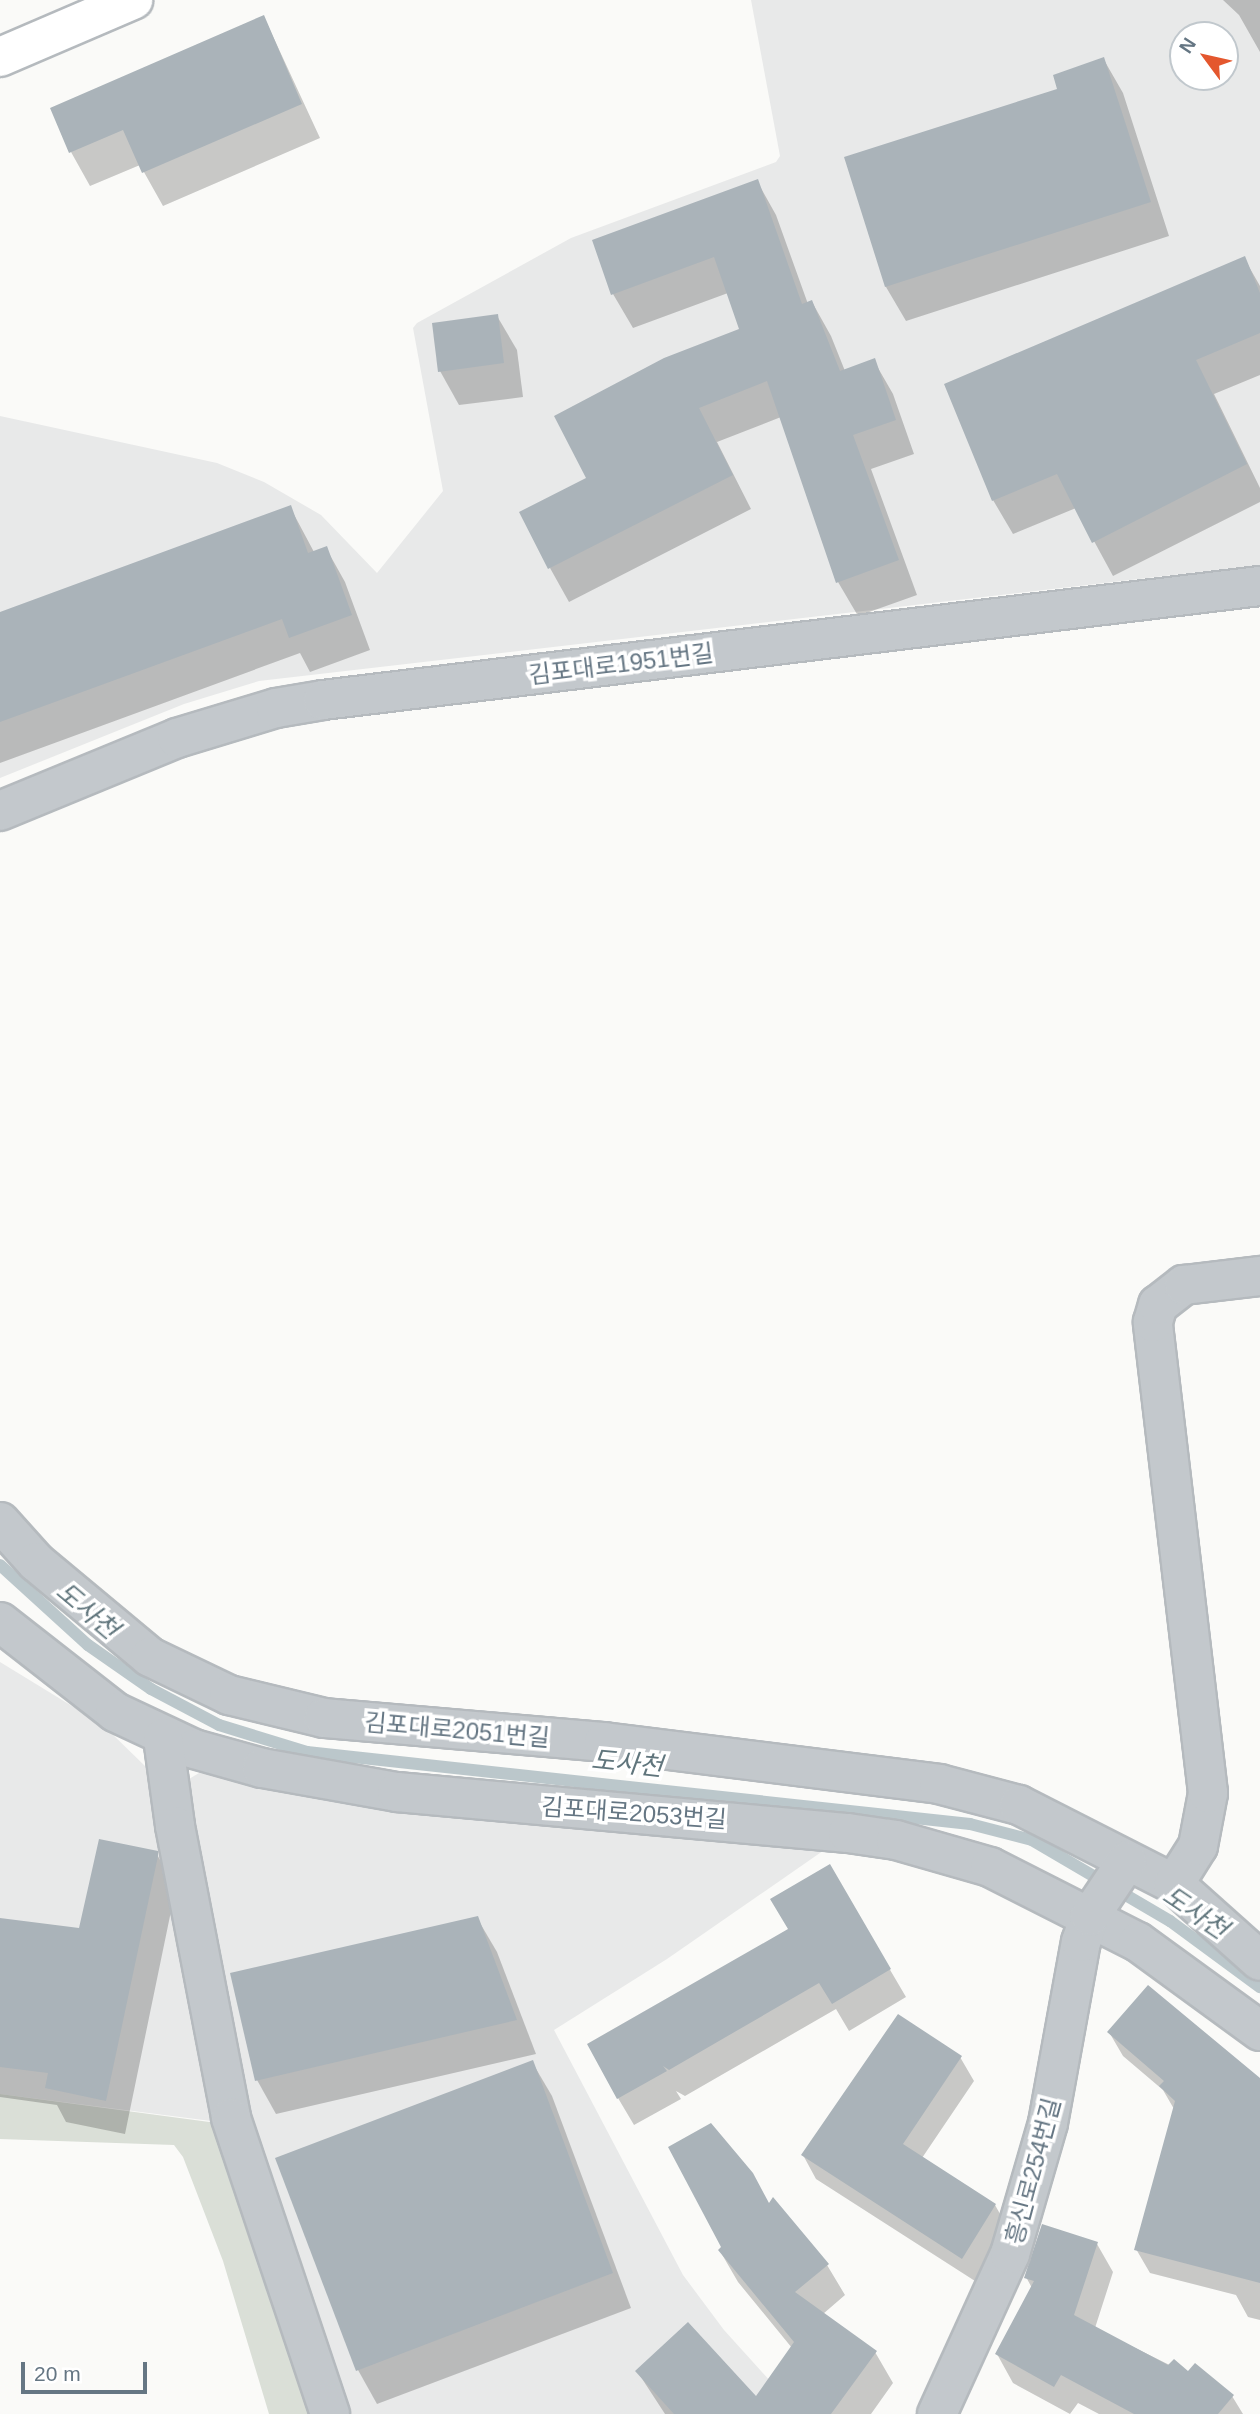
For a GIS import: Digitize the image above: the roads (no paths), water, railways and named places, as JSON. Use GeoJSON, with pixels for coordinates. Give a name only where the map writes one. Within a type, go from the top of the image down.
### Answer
{"type":"FeatureCollection","features":[{"type":"Feature","properties":{"kind":"main road"},"geometry":{"type":"LineString","coordinates":[[0,57],[133,0]]}},
{"type":"Feature","properties":{"kind":"lane","name":"김포대로1951번길"},"geometry":{"type":"LineString","coordinates":[[0,811],[177,738],[276,708],[1260,586]]}},
{"type":"Feature","properties":{"kind":"lane"},"geometry":{"type":"LineString","coordinates":[[1174,1884],[1199,1846],[1208,1793],[1153,1322],[1158,1306],[1184,1285],[1260,1276]]}},
{"type":"Feature","properties":{"kind":"lane","name":"김포대로2051번길"},"geometry":{"type":"LineString","coordinates":[[0,1522],[60,1583],[150,1657],[229,1695],[324,1718],[604,1742],[939,1784],[1019,1805],[1124,1865],[1174,1884],[1260,1961]]}},
{"type":"Feature","properties":{"kind":"lane","name":"김포대로2053번길"},"geometry":{"type":"LineString","coordinates":[[3,1630],[79,1688],[163,1738],[262,1768],[397,1792],[760,1822],[896,1840],[990,1867],[1095,1908],[1260,2031]]}},
{"type":"Feature","properties":{"kind":"lane"},"geometry":{"type":"LineString","coordinates":[[163,1738],[177,1837],[231,2118],[330,2414]]}},
{"type":"Feature","properties":{"kind":"lane","name":"흥신로254번길"},"geometry":{"type":"LineString","coordinates":[[937,2414],[992,2301],[1025,2209],[1048,2123],[1078,1954],[1095,1908],[1124,1865]]}},
{"type":"Feature","properties":{"kind":"waterway","name":"도사천"},"geometry":{"type":"LineString","coordinates":[[0,1565],[88,1645],[151,1689],[219,1725],[307,1752],[970,1824],[1032,1840],[1170,1921],[1260,1987]]}}]}
